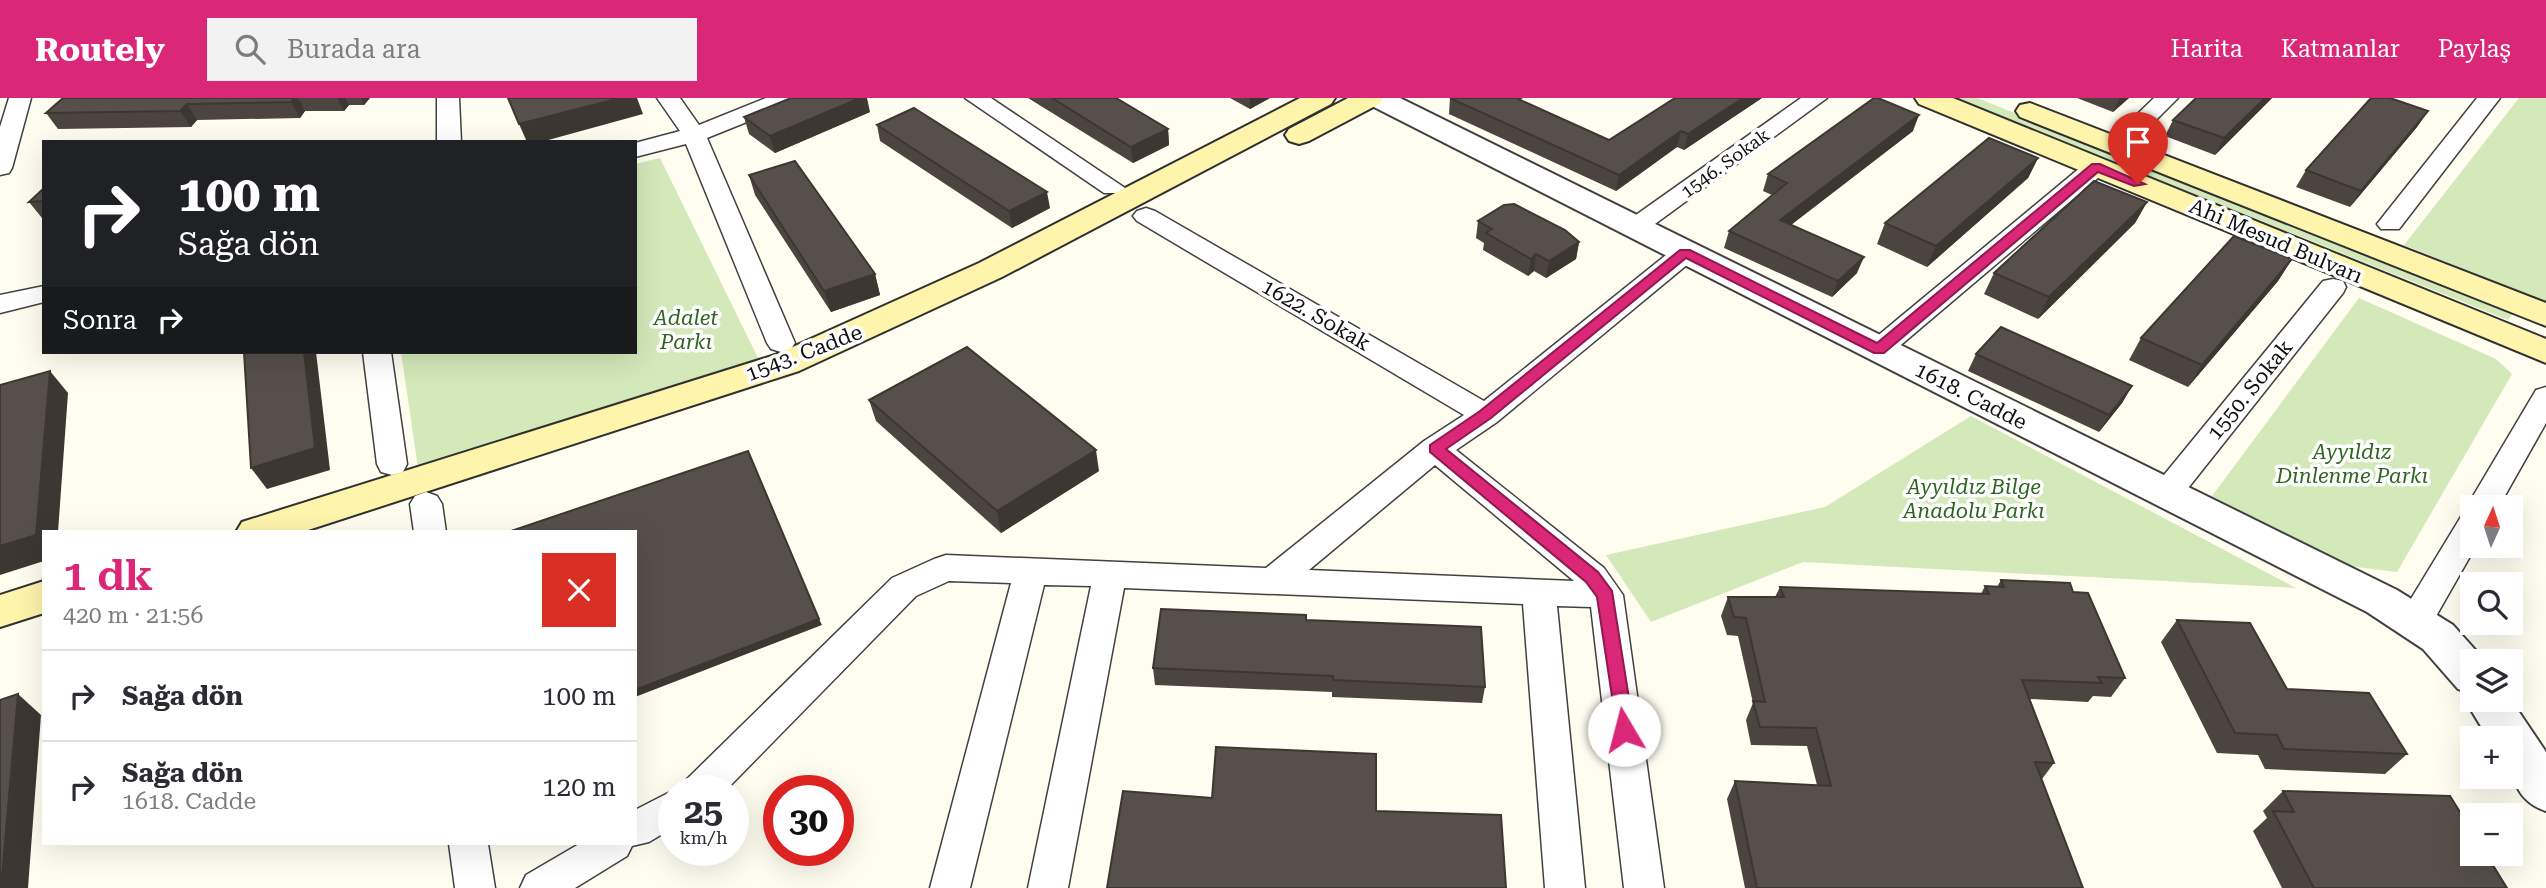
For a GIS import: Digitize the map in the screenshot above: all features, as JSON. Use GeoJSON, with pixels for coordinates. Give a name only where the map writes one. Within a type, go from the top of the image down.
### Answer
{"type":"FeatureCollection","features":[{"type":"Feature","properties":{"kind":"main road","name":"1543. Cadde"},"geometry":{"type":"LineString","coordinates":[[262,530],[787,363],[860,333],[1000,267],[1321,98]]}},
{"type":"Feature","properties":{"kind":"main road","name":"1543. Cadde"},"geometry":{"type":"LineString","coordinates":[[353,530],[428,518],[813,378],[949,317],[1369,98]]}},
{"type":"Feature","properties":{"kind":"main road","name":"Ahi Mesud Bulvarı"},"geometry":{"type":"LineString","coordinates":[[1929,98],[2546,352]]}},
{"type":"Feature","properties":{"kind":"main road","name":"Ahi Mesud Bulvarı"},"geometry":{"type":"LineString","coordinates":[[1998,98],[2546,315]]}},
{"type":"Feature","properties":{"kind":"main road"},"geometry":{"type":"LineString","coordinates":[[0,611],[42,598]]}},
{"type":"Feature","properties":{"kind":"main road"},"geometry":{"type":"LineString","coordinates":[[0,638],[42,625]]}},
{"type":"Feature","properties":{"kind":"street"},"geometry":{"type":"LineString","coordinates":[[0,168],[20,98]]}},
{"type":"Feature","properties":{"kind":"street"},"geometry":{"type":"LineString","coordinates":[[448,98],[449,140]]}},
{"type":"Feature","properties":{"kind":"street"},"geometry":{"type":"LineString","coordinates":[[668,98],[694,135],[781,344]]}},
{"type":"Feature","properties":{"kind":"street"},"geometry":{"type":"LineString","coordinates":[[637,149],[694,135],[786,98]]}},
{"type":"Feature","properties":{"kind":"street"},"geometry":{"type":"LineString","coordinates":[[976,98],[1113,188]]}},
{"type":"Feature","properties":{"kind":"street","name":"1618. Cadde"},"geometry":{"type":"LineString","coordinates":[[1378,98],[2382,601],[2438,637],[2460,662]]}},
{"type":"Feature","properties":{"kind":"street","name":"1546. Sokak"},"geometry":{"type":"LineString","coordinates":[[1635,227],[1816,98]]}},
{"type":"Feature","properties":{"kind":"street"},"geometry":{"type":"LineString","coordinates":[[2137,126],[2167,98]]}},
{"type":"Feature","properties":{"kind":"street"},"geometry":{"type":"LineString","coordinates":[[2390,224],[2489,98]]}},
{"type":"Feature","properties":{"kind":"street"},"geometry":{"type":"LineString","coordinates":[[1879,349],[2096,167]]}},
{"type":"Feature","properties":{"kind":"street","name":"1622. Sokak"},"geometry":{"type":"LineString","coordinates":[[1146,216],[1486,415]]}},
{"type":"Feature","properties":{"kind":"street"},"geometry":{"type":"LineString","coordinates":[[1273,581],[1435,449],[1486,415],[1685,253]]}},
{"type":"Feature","properties":{"kind":"street","name":"1550. Sokak"},"geometry":{"type":"LineString","coordinates":[[2166,494],[2333,287]]}},
{"type":"Feature","properties":{"kind":"street"},"geometry":{"type":"LineString","coordinates":[[0,304],[42,294]]}},
{"type":"Feature","properties":{"kind":"street"},"geometry":{"type":"LineString","coordinates":[[377,354],[393,464]]}},
{"type":"Feature","properties":{"kind":"street"},"geometry":{"type":"LineString","coordinates":[[2489,495],[2546,397]]}},
{"type":"Feature","properties":{"kind":"street"},"geometry":{"type":"LineString","coordinates":[[1435,449],[1592,577],[1606,595],[1644,888]]}},
{"type":"Feature","properties":{"kind":"street"},"geometry":{"type":"LineString","coordinates":[[2415,622],[2460,545]]}},
{"type":"Feature","properties":{"kind":"street"},"geometry":{"type":"LineString","coordinates":[[716,775],[904,587],[946,568],[1606,595]]}},
{"type":"Feature","properties":{"kind":"street"},"geometry":{"type":"LineString","coordinates":[[950,888],[1031,571]]}},
{"type":"Feature","properties":{"kind":"street"},"geometry":{"type":"LineString","coordinates":[[1048,888],[1110,574]]}},
{"type":"Feature","properties":{"kind":"street"},"geometry":{"type":"LineString","coordinates":[[1539,592],[1565,888]]}},
{"type":"Feature","properties":{"kind":"street"},"geometry":{"type":"LineString","coordinates":[[2495,712],[2546,791]]}},
{"type":"Feature","properties":{"kind":"street"},"geometry":{"type":"LineString","coordinates":[[637,829],[658,816]]}},
{"type":"Feature","properties":{"kind":"street"},"geometry":{"type":"LineString","coordinates":[[470,845],[475,888]]}},
{"type":"Feature","properties":{"kind":"street"},"geometry":{"type":"LineString","coordinates":[[540,888],[611,845]]}},
{"type":"Feature","properties":{"kind":"green space"},"geometry":{"type":"Polygon","coordinates":[[[1956,98],[1977,98],[2514,312],[2508,320],[1956,98]]]}},
{"type":"Feature","properties":{"kind":"green space"},"geometry":{"type":"Polygon","coordinates":[[[2519,98],[2546,98],[2546,302],[2404,245],[2519,98]]]}},
{"type":"Feature","properties":{"kind":"green space","name":"Adalet Parkı"},"geometry":{"type":"Polygon","coordinates":[[[660,158],[759,360],[418,468],[401,354],[637,354],[637,164],[660,158]]]}},
{"type":"Feature","properties":{"kind":"green space","name":"Ayyıldız Dinlenme Parkı"},"geometry":{"type":"Polygon","coordinates":[[[2359,298],[2496,359],[2512,374],[2397,572],[2332,564],[2212,496],[2359,298]]]}},
{"type":"Feature","properties":{"kind":"green space","name":"Ayyıldız Bilge Anadolu Parkı"},"geometry":{"type":"Polygon","coordinates":[[[1971,416],[2296,588],[1803,562],[1651,622],[1606,555],[1825,507],[1971,416]]]}},
{"type":"Feature","properties":{"kind":"building"},"geometry":{"type":"Polygon","coordinates":[[[63,98],[294,98],[291,102],[187,104],[180,111],[46,113],[63,98]]]}},
{"type":"Feature","properties":{"kind":"building"},"geometry":{"type":"Polygon","coordinates":[[[508,98],[620,98],[519,124],[508,98]]]}},
{"type":"Feature","properties":{"kind":"building"},"geometry":{"type":"Polygon","coordinates":[[[791,98],[860,98],[770,136],[744,117],[791,98]]]}},
{"type":"Feature","properties":{"kind":"building"},"geometry":{"type":"Polygon","coordinates":[[[1052,98],[1116,98],[1168,129],[1131,147],[1052,98]]]}},
{"type":"Feature","properties":{"kind":"building"},"geometry":{"type":"Polygon","coordinates":[[[1450,98],[1516,98],[1609,140],[1675,98],[1743,98],[1688,134],[1681,131],[1619,175],[1450,98]]]}},
{"type":"Feature","properties":{"kind":"building"},"geometry":{"type":"Polygon","coordinates":[[[1874,98],[1919,115],[1780,220],[1864,257],[1838,281],[1729,231],[1787,183],[1768,174],[1874,98]]]}},
{"type":"Feature","properties":{"kind":"building"},"geometry":{"type":"Polygon","coordinates":[[[2196,98],[2265,98],[2224,138],[2173,120],[2196,98]]]}},
{"type":"Feature","properties":{"kind":"building"},"geometry":{"type":"Polygon","coordinates":[[[2371,98],[2390,98],[2428,111],[2361,191],[2306,170],[2371,98]]]}},
{"type":"Feature","properties":{"kind":"building"},"geometry":{"type":"Polygon","coordinates":[[[914,108],[1047,192],[1009,211],[877,125],[914,108]]]}},
{"type":"Feature","properties":{"kind":"building"},"geometry":{"type":"Polygon","coordinates":[[[1989,138],[2038,158],[1936,246],[1885,223],[1989,138]]]}},
{"type":"Feature","properties":{"kind":"building"},"geometry":{"type":"Polygon","coordinates":[[[795,161],[875,274],[824,291],[749,175],[795,161]]]}},
{"type":"Feature","properties":{"kind":"building"},"geometry":{"type":"Polygon","coordinates":[[[2094,181],[2147,202],[2049,297],[1994,273],[2094,181]]]}},
{"type":"Feature","properties":{"kind":"building"},"geometry":{"type":"Polygon","coordinates":[[[42,190],[42,201],[29,202],[42,190]]]}},
{"type":"Feature","properties":{"kind":"building"},"geometry":{"type":"Polygon","coordinates":[[[1514,204],[1565,230],[1579,242],[1549,261],[1536,254],[1531,259],[1486,233],[1492,229],[1478,221],[1504,205],[1514,204]]]}},
{"type":"Feature","properties":{"kind":"building"},"geometry":{"type":"Polygon","coordinates":[[[2234,236],[2292,259],[2202,365],[2141,338],[2234,236]]]}},
{"type":"Feature","properties":{"kind":"building"},"geometry":{"type":"Polygon","coordinates":[[[2001,327],[2132,386],[2109,415],[1976,354],[2001,327]]]}},
{"type":"Feature","properties":{"kind":"building"},"geometry":{"type":"Polygon","coordinates":[[[967,347],[1096,450],[997,511],[869,400],[967,347]]]}},
{"type":"Feature","properties":{"kind":"building"},"geometry":{"type":"Polygon","coordinates":[[[244,354],[304,354],[315,448],[251,468],[244,354]]]}},
{"type":"Feature","properties":{"kind":"building"},"geometry":{"type":"Polygon","coordinates":[[[50,371],[36,535],[0,546],[0,385],[50,371]]]}},
{"type":"Feature","properties":{"kind":"building"},"geometry":{"type":"Polygon","coordinates":[[[748,451],[819,619],[637,689],[637,530],[514,530],[748,451]]]}},
{"type":"Feature","properties":{"kind":"building"},"geometry":{"type":"Polygon","coordinates":[[[2001,580],[2070,583],[2073,592],[2088,593],[2125,678],[2098,677],[2102,683],[2022,680],[2054,763],[2035,762],[2083,888],[1757,888],[1735,781],[1831,786],[1816,728],[1760,727],[1753,701],[1765,702],[1746,618],[1734,617],[1728,597],[1784,597],[1780,587],[1989,594],[1985,586],[2004,587],[2001,580]]]}},
{"type":"Feature","properties":{"kind":"building"},"geometry":{"type":"Polygon","coordinates":[[[1161,609],[1306,615],[1306,620],[1481,627],[1485,687],[1333,680],[1333,676],[1153,668],[1161,609]]]}},
{"type":"Feature","properties":{"kind":"building"},"geometry":{"type":"Polygon","coordinates":[[[2177,620],[2250,623],[2287,689],[2369,693],[2407,754],[2284,749],[2277,735],[2235,733],[2177,620]]]}},
{"type":"Feature","properties":{"kind":"building"},"geometry":{"type":"Polygon","coordinates":[[[18,694],[1,888],[0,888],[0,700],[18,694]]]}},
{"type":"Feature","properties":{"kind":"building"},"geometry":{"type":"Polygon","coordinates":[[[1216,747],[1376,754],[1376,811],[1501,815],[1506,888],[1107,888],[1123,791],[1212,798],[1216,747]]]}},
{"type":"Feature","properties":{"kind":"building"},"geometry":{"type":"Polygon","coordinates":[[[2283,791],[2450,796],[2460,812],[2460,866],[2493,866],[2507,888],[2314,888],[2273,811],[2294,812],[2283,791]]]}},
{"type":"Feature","properties":{"kind":"route"},"geometry":{"type":"LineString","coordinates":[[1624,730],[1606,595],[1592,577],[1435,449],[1486,415],[1685,253],[1879,349],[2096,167],[2138,184]]}}]}
